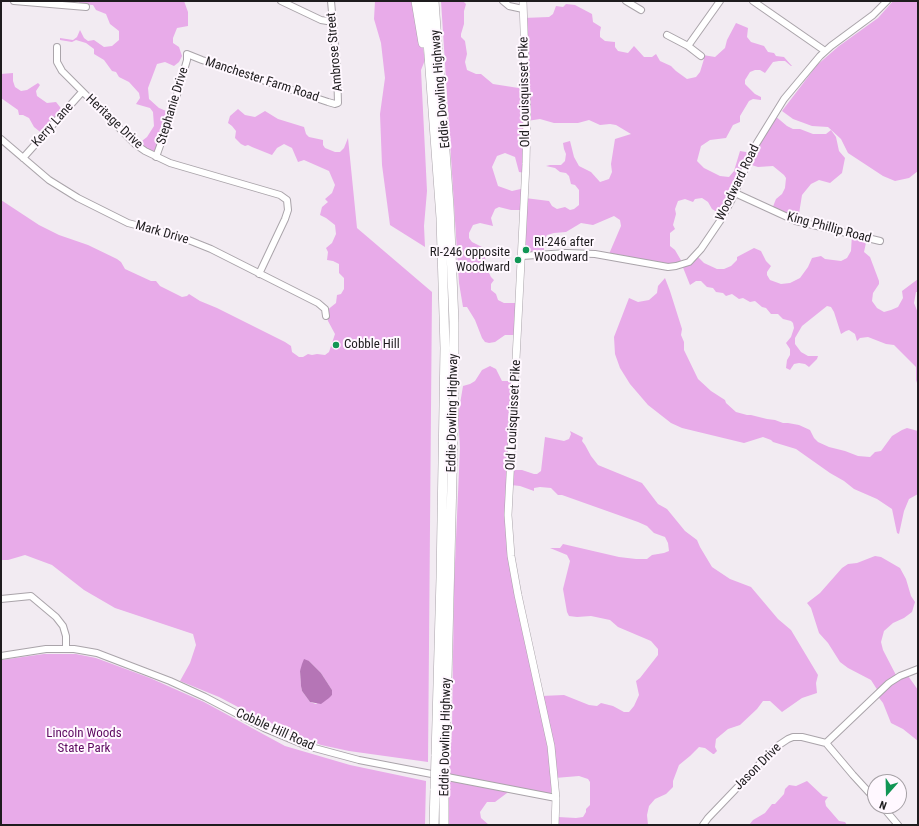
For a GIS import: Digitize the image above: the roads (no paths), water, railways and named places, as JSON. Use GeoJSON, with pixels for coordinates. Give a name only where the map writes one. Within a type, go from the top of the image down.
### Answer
{"type":"FeatureCollection","features":[{"type":"Feature","properties":{"kind":"highway"},"geometry":{"type":"LineString","coordinates":[[416,1],[434,115]]}},
{"type":"Feature","properties":{"kind":"highway","name":"Eddie Dowling Highway"},"geometry":{"type":"LineString","coordinates":[[425,1],[441,218],[445,364],[434,825]]}},
{"type":"Feature","properties":{"kind":"highway","name":"Eddie Dowling Highway"},"geometry":{"type":"LineString","coordinates":[[434,1],[448,177],[454,322],[454,398],[444,825]]}},
{"type":"Feature","properties":{"kind":"main road","name":"Old Louisquisset Pike"},"geometry":{"type":"LineString","coordinates":[[523,1],[527,136],[509,503],[510,539],[518,595],[551,746],[556,798],[555,825]]}},
{"type":"Feature","properties":{"kind":"street"},"geometry":{"type":"LineString","coordinates":[[14,1],[86,7]]}},
{"type":"Feature","properties":{"kind":"street"},"geometry":{"type":"LineString","coordinates":[[281,1],[321,20],[333,22]]}},
{"type":"Feature","properties":{"kind":"street","name":"Ambrose Street"},"geometry":{"type":"LineString","coordinates":[[331,1],[337,68],[338,103]]}},
{"type":"Feature","properties":{"kind":"street"},"geometry":{"type":"LineString","coordinates":[[503,1],[509,6],[523,9]]}},
{"type":"Feature","properties":{"kind":"street"},"geometry":{"type":"LineString","coordinates":[[626,1],[641,10]]}},
{"type":"Feature","properties":{"kind":"street"},"geometry":{"type":"LineString","coordinates":[[688,46],[720,1]]}},
{"type":"Feature","properties":{"kind":"street"},"geometry":{"type":"LineString","coordinates":[[753,1],[825,51]]}},
{"type":"Feature","properties":{"kind":"street","name":"Woodward Road"},"geometry":{"type":"LineString","coordinates":[[522,256],[566,253],[595,254],[668,267],[689,262],[709,238],[720,221],[735,193],[755,146],[780,105],[809,68],[825,51],[873,15],[887,1]]}},
{"type":"Feature","properties":{"kind":"street"},"geometry":{"type":"LineString","coordinates":[[667,35],[688,46],[702,56]]}},
{"type":"Feature","properties":{"kind":"street","name":"Heritage Drive"},"geometry":{"type":"LineString","coordinates":[[57,47],[57,62],[62,71],[135,144],[156,157],[177,165],[280,195],[287,200],[288,210],[285,219],[259,274]]}},
{"type":"Feature","properties":{"kind":"street","name":"Manchester Farm Road"},"geometry":{"type":"LineString","coordinates":[[187,54],[328,102],[335,104],[338,103]]}},
{"type":"Feature","properties":{"kind":"street","name":"Stephanie Drive"},"geometry":{"type":"LineString","coordinates":[[156,157],[172,112],[187,60],[187,54]]}},
{"type":"Feature","properties":{"kind":"street","name":"Kerry Lane"},"geometry":{"type":"LineString","coordinates":[[23,158],[82,92]]}},
{"type":"Feature","properties":{"kind":"street","name":"Mark Drive"},"geometry":{"type":"LineString","coordinates":[[1,139],[55,184],[98,209],[135,225],[181,237],[197,243],[318,303],[325,309],[326,316]]}},
{"type":"Feature","properties":{"kind":"street","name":"King Phillip Road"},"geometry":{"type":"LineString","coordinates":[[735,193],[796,222],[880,241]]}},
{"type":"Feature","properties":{"kind":"street"},"geometry":{"type":"LineString","coordinates":[[1,599],[31,596],[56,617],[63,626],[66,636],[66,649]]}},
{"type":"Feature","properties":{"kind":"street","name":"Cobble Hill Road"},"geometry":{"type":"LineString","coordinates":[[1,656],[46,649],[74,649],[96,653],[205,696],[264,728],[294,742],[315,749],[382,765],[556,798]]}},
{"type":"Feature","properties":{"kind":"street"},"geometry":{"type":"LineString","coordinates":[[867,791],[826,743],[889,683],[900,676],[918,669]]}},
{"type":"Feature","properties":{"kind":"street","name":"Jason Drive"},"geometry":{"type":"LineString","coordinates":[[703,825],[708,818],[783,742],[794,737],[802,737],[826,743]]}},
{"type":"Feature","properties":{"kind":"street"},"geometry":{"type":"LineString","coordinates":[[889,814],[898,825]]}},
{"type":"Feature","properties":{"kind":"place","name":"RI-246 after Woodward"},"geometry":{"type":"Point","coordinates":[526,250]}},
{"type":"Feature","properties":{"kind":"place","name":"RI-246 opposite Woodward"},"geometry":{"type":"Point","coordinates":[518,260]}},
{"type":"Feature","properties":{"kind":"place","name":"Cobble Hill"},"geometry":{"type":"Point","coordinates":[336,345]}},
{"type":"Feature","properties":{"kind":"park label","name":"Lincoln Woods State Park"},"geometry":{"type":"Point","coordinates":[84,742]}}]}
